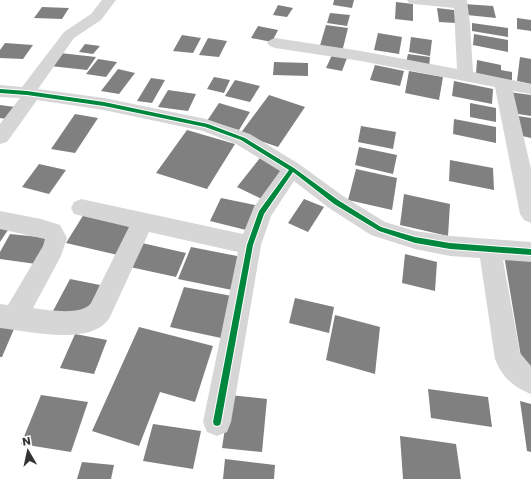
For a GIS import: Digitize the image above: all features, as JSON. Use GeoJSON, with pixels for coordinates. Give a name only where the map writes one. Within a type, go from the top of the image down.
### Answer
{"type":"FeatureCollection","features":[{"type":"Feature","properties":{"kind":"street"},"geometry":{"type":"LineString","coordinates":[[0,137],[63,42],[69,35],[96,17],[109,0]]}},
{"type":"Feature","properties":{"kind":"street"},"geometry":{"type":"LineString","coordinates":[[414,0],[460,3],[463,24],[465,77]]}},
{"type":"Feature","properties":{"kind":"street"},"geometry":{"type":"LineString","coordinates":[[275,43],[362,56],[531,89]]}},
{"type":"Feature","properties":{"kind":"street"},"geometry":{"type":"LineString","coordinates":[[503,84],[531,214]]}},
{"type":"Feature","properties":{"kind":"street"},"geometry":{"type":"LineString","coordinates":[[0,91],[29,93],[104,104],[206,125],[243,139],[292,169],[336,202],[380,229],[422,241],[450,246],[531,252]]}},
{"type":"Feature","properties":{"kind":"street"},"geometry":{"type":"LineString","coordinates":[[217,422],[250,245],[261,213],[292,169]]}},
{"type":"Feature","properties":{"kind":"street"},"geometry":{"type":"LineString","coordinates":[[81,208],[250,245]]}},
{"type":"Feature","properties":{"kind":"street"},"geometry":{"type":"LineString","coordinates":[[0,220],[52,231],[56,238],[53,249],[8,316],[76,323],[90,320],[96,316],[108,296],[143,222]]}},
{"type":"Feature","properties":{"kind":"street"},"geometry":{"type":"LineString","coordinates":[[490,250],[508,359],[519,374],[531,381]]}},
{"type":"Feature","properties":{"kind":"building"},"geometry":{"type":"Polygon","coordinates":[[[334,0],[354,0],[352,8],[333,5],[334,0]]]}},
{"type":"Feature","properties":{"kind":"building"},"geometry":{"type":"Polygon","coordinates":[[[396,2],[413,4],[413,21],[395,19],[396,2]]]}},
{"type":"Feature","properties":{"kind":"building"},"geometry":{"type":"Polygon","coordinates":[[[464,4],[493,6],[496,18],[467,15],[464,4]]]}},
{"type":"Feature","properties":{"kind":"building"},"geometry":{"type":"Polygon","coordinates":[[[278,5],[293,8],[287,17],[273,15],[278,5]]]}},
{"type":"Feature","properties":{"kind":"building"},"geometry":{"type":"Polygon","coordinates":[[[42,7],[69,8],[62,19],[34,18],[42,7]]]}},
{"type":"Feature","properties":{"kind":"building"},"geometry":{"type":"Polygon","coordinates":[[[437,8],[454,10],[456,23],[439,22],[437,8]]]}},
{"type":"Feature","properties":{"kind":"building"},"geometry":{"type":"Polygon","coordinates":[[[330,13],[350,15],[347,26],[327,23],[330,13]]]}},
{"type":"Feature","properties":{"kind":"building"},"geometry":{"type":"Polygon","coordinates":[[[517,18],[531,20],[531,31],[517,29],[517,18]]]}},
{"type":"Feature","properties":{"kind":"building"},"geometry":{"type":"Polygon","coordinates":[[[472,23],[508,28],[508,37],[472,31],[472,23]]]}},
{"type":"Feature","properties":{"kind":"building"},"geometry":{"type":"Polygon","coordinates":[[[326,25],[348,28],[342,52],[319,49],[326,25]]]}},
{"type":"Feature","properties":{"kind":"building"},"geometry":{"type":"Polygon","coordinates":[[[258,26],[278,30],[272,42],[251,38],[258,26]]]}},
{"type":"Feature","properties":{"kind":"building"},"geometry":{"type":"Polygon","coordinates":[[[378,33],[402,37],[399,54],[374,50],[378,33]]]}},
{"type":"Feature","properties":{"kind":"building"},"geometry":{"type":"Polygon","coordinates":[[[474,34],[508,40],[508,52],[473,45],[474,34]]]}},
{"type":"Feature","properties":{"kind":"building"},"geometry":{"type":"Polygon","coordinates":[[[182,35],[201,38],[193,53],[173,51],[182,35]]]}},
{"type":"Feature","properties":{"kind":"building"},"geometry":{"type":"Polygon","coordinates":[[[411,37],[432,40],[430,56],[409,52],[411,37]]]}},
{"type":"Feature","properties":{"kind":"building"},"geometry":{"type":"Polygon","coordinates":[[[208,38],[227,41],[219,57],[199,55],[208,38]]]}},
{"type":"Feature","properties":{"kind":"building"},"geometry":{"type":"Polygon","coordinates":[[[5,43],[33,45],[23,59],[0,58],[0,50],[5,43]]]}},
{"type":"Feature","properties":{"kind":"building"},"geometry":{"type":"Polygon","coordinates":[[[85,44],[100,46],[93,54],[79,52],[85,44]]]}},
{"type":"Feature","properties":{"kind":"building"},"geometry":{"type":"Polygon","coordinates":[[[60,53],[96,57],[87,70],[50,66],[60,53]]]}},
{"type":"Feature","properties":{"kind":"building"},"geometry":{"type":"Polygon","coordinates":[[[408,54],[430,57],[429,67],[406,63],[408,54]]]}},
{"type":"Feature","properties":{"kind":"building"},"geometry":{"type":"Polygon","coordinates":[[[332,55],[347,58],[342,71],[326,68],[332,55]]]}},
{"type":"Feature","properties":{"kind":"building"},"geometry":{"type":"Polygon","coordinates":[[[520,57],[531,59],[531,84],[517,81],[520,57]]]}},
{"type":"Feature","properties":{"kind":"building"},"geometry":{"type":"Polygon","coordinates":[[[98,59],[117,62],[106,77],[86,74],[98,59]]]}},
{"type":"Feature","properties":{"kind":"building"},"geometry":{"type":"Polygon","coordinates":[[[477,60],[501,65],[501,70],[512,72],[512,81],[476,74],[477,60]]]}},
{"type":"Feature","properties":{"kind":"building"},"geometry":{"type":"Polygon","coordinates":[[[274,62],[308,63],[308,76],[273,75],[274,62]]]}},
{"type":"Feature","properties":{"kind":"building"},"geometry":{"type":"Polygon","coordinates":[[[375,65],[404,71],[400,86],[370,80],[375,65]]]}},
{"type":"Feature","properties":{"kind":"building"},"geometry":{"type":"Polygon","coordinates":[[[118,69],[135,73],[119,94],[101,91],[118,69]]]}},
{"type":"Feature","properties":{"kind":"building"},"geometry":{"type":"Polygon","coordinates":[[[409,71],[443,77],[439,100],[405,93],[409,71]]]}},
{"type":"Feature","properties":{"kind":"building"},"geometry":{"type":"Polygon","coordinates":[[[214,77],[230,80],[224,93],[207,89],[214,77]]]}},
{"type":"Feature","properties":{"kind":"building"},"geometry":{"type":"Polygon","coordinates":[[[151,78],[165,80],[152,103],[137,101],[151,78]]]}},
{"type":"Feature","properties":{"kind":"building"},"geometry":{"type":"Polygon","coordinates":[[[235,80],[260,86],[250,102],[225,96],[235,80]]]}},
{"type":"Feature","properties":{"kind":"building"},"geometry":{"type":"Polygon","coordinates":[[[454,81],[493,89],[492,104],[452,96],[454,81]]]}},
{"type":"Feature","properties":{"kind":"building"},"geometry":{"type":"Polygon","coordinates":[[[168,90],[196,94],[188,111],[158,107],[168,90]]]}},
{"type":"Feature","properties":{"kind":"building"},"geometry":{"type":"Polygon","coordinates":[[[509,92],[531,95],[531,116],[512,113],[509,92]]]}},
{"type":"Feature","properties":{"kind":"building"},"geometry":{"type":"Polygon","coordinates":[[[269,95],[305,107],[278,147],[240,134],[269,95]]]}},
{"type":"Feature","properties":{"kind":"building"},"geometry":{"type":"Polygon","coordinates":[[[219,103],[250,112],[239,130],[207,121],[219,103]]]}},
{"type":"Feature","properties":{"kind":"building"},"geometry":{"type":"Polygon","coordinates":[[[470,103],[496,108],[496,122],[470,117],[470,103]]]}},
{"type":"Feature","properties":{"kind":"building"},"geometry":{"type":"Polygon","coordinates":[[[0,105],[15,107],[6,119],[0,118],[0,105]]]}},
{"type":"Feature","properties":{"kind":"building"},"geometry":{"type":"Polygon","coordinates":[[[75,114],[98,118],[75,153],[51,149],[75,114]]]}},
{"type":"Feature","properties":{"kind":"building"},"geometry":{"type":"Polygon","coordinates":[[[518,116],[531,118],[531,138],[522,136],[518,116]]]}},
{"type":"Feature","properties":{"kind":"building"},"geometry":{"type":"Polygon","coordinates":[[[454,119],[496,127],[496,143],[453,134],[454,119]]]}},
{"type":"Feature","properties":{"kind":"building"},"geometry":{"type":"Polygon","coordinates":[[[361,126],[396,132],[393,149],[358,142],[361,126]]]}},
{"type":"Feature","properties":{"kind":"building"},"geometry":{"type":"Polygon","coordinates":[[[187,130],[235,144],[207,189],[156,173],[187,130]]]}},
{"type":"Feature","properties":{"kind":"building"},"geometry":{"type":"Polygon","coordinates":[[[359,147],[397,155],[393,174],[355,165],[359,147]]]}},
{"type":"Feature","properties":{"kind":"building"},"geometry":{"type":"Polygon","coordinates":[[[260,158],[286,170],[264,200],[237,187],[260,158]]]}},
{"type":"Feature","properties":{"kind":"building"},"geometry":{"type":"Polygon","coordinates":[[[450,160],[493,168],[494,190],[449,181],[450,160]]]}},
{"type":"Feature","properties":{"kind":"building"},"geometry":{"type":"Polygon","coordinates":[[[39,164],[66,170],[49,194],[22,187],[39,164]]]}},
{"type":"Feature","properties":{"kind":"building"},"geometry":{"type":"Polygon","coordinates":[[[356,169],[397,178],[392,210],[348,200],[356,169]]]}},
{"type":"Feature","properties":{"kind":"building"},"geometry":{"type":"Polygon","coordinates":[[[404,194],[450,204],[448,236],[400,225],[404,194]]]}},
{"type":"Feature","properties":{"kind":"building"},"geometry":{"type":"Polygon","coordinates":[[[221,198],[255,205],[246,230],[210,221],[221,198]]]}},
{"type":"Feature","properties":{"kind":"building"},"geometry":{"type":"Polygon","coordinates":[[[304,199],[324,207],[308,232],[288,223],[304,199]]]}},
{"type":"Feature","properties":{"kind":"building"},"geometry":{"type":"Polygon","coordinates":[[[84,214],[137,226],[122,256],[66,243],[84,214]]]}},
{"type":"Feature","properties":{"kind":"building"},"geometry":{"type":"Polygon","coordinates":[[[0,225],[10,227],[0,242],[0,225]]]}},
{"type":"Feature","properties":{"kind":"building"},"geometry":{"type":"Polygon","coordinates":[[[10,234],[49,238],[36,264],[0,259],[0,252],[10,234]]]}},
{"type":"Feature","properties":{"kind":"building"},"geometry":{"type":"Polygon","coordinates":[[[142,243],[186,253],[176,277],[130,267],[142,243]]]}},
{"type":"Feature","properties":{"kind":"building"},"geometry":{"type":"Polygon","coordinates":[[[191,247],[242,257],[232,290],[178,279],[191,247]]]}},
{"type":"Feature","properties":{"kind":"building"},"geometry":{"type":"Polygon","coordinates":[[[405,254],[437,262],[435,291],[402,283],[405,254]]]}},
{"type":"Feature","properties":{"kind":"building"},"geometry":{"type":"Polygon","coordinates":[[[504,255],[531,259],[531,371],[523,369],[504,255]]]}},
{"type":"Feature","properties":{"kind":"building"},"geometry":{"type":"Polygon","coordinates":[[[70,279],[100,285],[85,318],[53,311],[70,279]]]}},
{"type":"Feature","properties":{"kind":"building"},"geometry":{"type":"Polygon","coordinates":[[[184,287],[232,296],[221,338],[170,327],[184,287]]]}},
{"type":"Feature","properties":{"kind":"building"},"geometry":{"type":"Polygon","coordinates":[[[295,298],[334,307],[329,333],[289,323],[295,298]]]}},
{"type":"Feature","properties":{"kind":"building"},"geometry":{"type":"Polygon","coordinates":[[[335,315],[380,327],[375,374],[326,360],[335,315]]]}},
{"type":"Feature","properties":{"kind":"building"},"geometry":{"type":"Polygon","coordinates":[[[0,321],[17,322],[2,357],[0,357],[0,321]]]}},
{"type":"Feature","properties":{"kind":"building"},"geometry":{"type":"Polygon","coordinates":[[[139,327],[213,346],[195,402],[160,392],[139,446],[92,431],[139,327]]]}},
{"type":"Feature","properties":{"kind":"building"},"geometry":{"type":"Polygon","coordinates":[[[75,334],[107,340],[94,374],[60,368],[75,334]]]}},
{"type":"Feature","properties":{"kind":"building"},"geometry":{"type":"Polygon","coordinates":[[[428,389],[488,397],[492,427],[431,418],[428,389]]]}},
{"type":"Feature","properties":{"kind":"building"},"geometry":{"type":"Polygon","coordinates":[[[41,395],[88,402],[71,452],[21,444],[41,395]]]}},
{"type":"Feature","properties":{"kind":"building"},"geometry":{"type":"Polygon","coordinates":[[[230,395],[267,399],[262,452],[222,448],[230,395]]]}},
{"type":"Feature","properties":{"kind":"building"},"geometry":{"type":"Polygon","coordinates":[[[520,401],[531,404],[531,452],[527,451],[520,401]]]}},
{"type":"Feature","properties":{"kind":"building"},"geometry":{"type":"Polygon","coordinates":[[[153,424],[201,431],[193,469],[143,461],[153,424]]]}},
{"type":"Feature","properties":{"kind":"building"},"geometry":{"type":"Polygon","coordinates":[[[400,436],[456,444],[461,479],[403,479],[400,436]]]}},
{"type":"Feature","properties":{"kind":"building"},"geometry":{"type":"Polygon","coordinates":[[[225,459],[275,465],[274,479],[223,479],[225,459]]]}},
{"type":"Feature","properties":{"kind":"building"},"geometry":{"type":"Polygon","coordinates":[[[82,462],[114,465],[111,479],[77,479],[82,462]]]}},
{"type":"Feature","properties":{"kind":"cycle path"},"geometry":{"type":"LineString","coordinates":[[0,91],[27,93],[104,104],[206,125],[243,139],[292,169],[336,202],[379,229],[415,240],[450,246],[531,252]]}},
{"type":"Feature","properties":{"kind":"cycle path"},"geometry":{"type":"LineString","coordinates":[[217,422],[250,245],[261,213],[292,169]]}}]}
